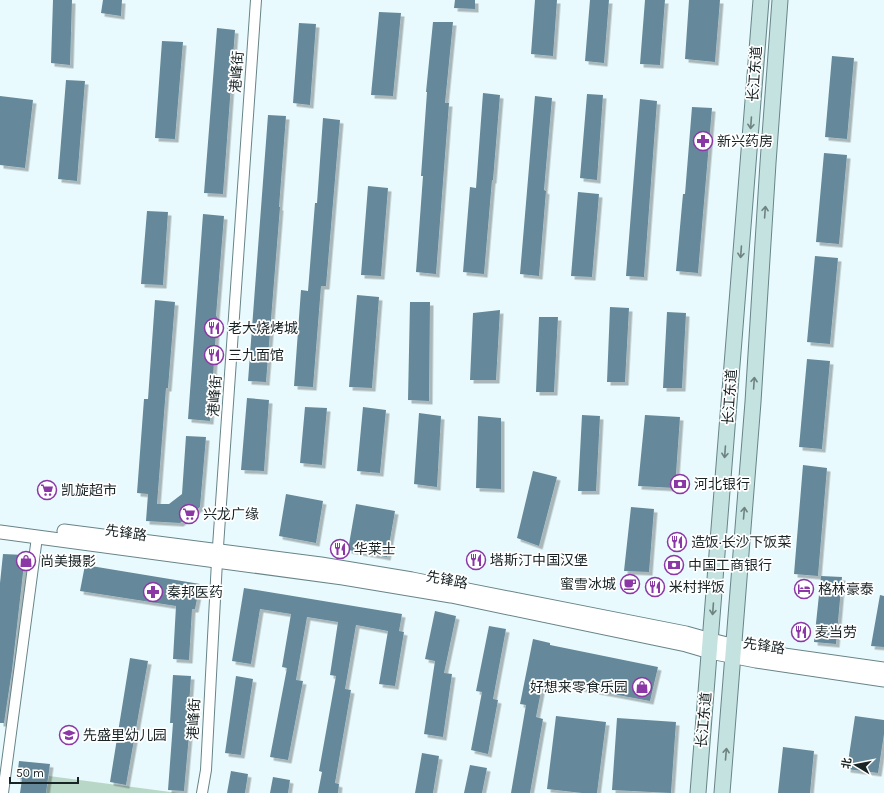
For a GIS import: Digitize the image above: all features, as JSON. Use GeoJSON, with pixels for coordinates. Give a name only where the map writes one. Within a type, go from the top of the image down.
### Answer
{"type":"FeatureCollection","features":[{"type":"Feature","properties":{"kind":"main road","name":"长江东道"},"geometry":{"type":"LineString","coordinates":[[698,793],[761,0]]}},
{"type":"Feature","properties":{"kind":"main road","name":"长江东道"},"geometry":{"type":"LineString","coordinates":[[722,793],[753,402],[780,0]]}},
{"type":"Feature","properties":{"kind":"street","name":"港峰街"},"geometry":{"type":"LineString","coordinates":[[202,793],[206,762],[218,556],[256,0]]}},
{"type":"Feature","properties":{"kind":"street"},"geometry":{"type":"LineString","coordinates":[[0,523],[218,556],[321,564],[412,579],[686,633],[710,646],[734,651],[756,651],[884,669]]}},
{"type":"Feature","properties":{"kind":"street","name":"先锋路"},"geometry":{"type":"LineString","coordinates":[[0,532],[218,556]]}},
{"type":"Feature","properties":{"kind":"street"},"geometry":{"type":"LineString","coordinates":[[3,793],[37,537]]}},
{"type":"Feature","properties":{"kind":"street","name":"先锋路"},"geometry":{"type":"LineString","coordinates":[[734,651],[756,661],[884,680]]}},
{"type":"Feature","properties":{"kind":"green space"},"geometry":{"type":"Polygon","coordinates":[[[49,776],[178,793],[46,793],[49,776]]]}},
{"type":"Feature","properties":{"kind":"building"},"geometry":{"type":"Polygon","coordinates":[[[53,0],[72,0],[70,65],[51,63],[53,0]]]}},
{"type":"Feature","properties":{"kind":"building"},"geometry":{"type":"Polygon","coordinates":[[[103,0],[122,0],[121,16],[101,13],[103,0]]]}},
{"type":"Feature","properties":{"kind":"building"},"geometry":{"type":"Polygon","coordinates":[[[455,0],[475,0],[475,9],[454,8],[455,0]]]}},
{"type":"Feature","properties":{"kind":"building"},"geometry":{"type":"Polygon","coordinates":[[[535,0],[557,0],[553,56],[531,54],[535,0]]]}},
{"type":"Feature","properties":{"kind":"building"},"geometry":{"type":"Polygon","coordinates":[[[590,0],[609,0],[604,63],[585,61],[590,0]]]}},
{"type":"Feature","properties":{"kind":"building"},"geometry":{"type":"Polygon","coordinates":[[[645,0],[665,0],[660,65],[640,64],[645,0]]]}},
{"type":"Feature","properties":{"kind":"building"},"geometry":{"type":"Polygon","coordinates":[[[689,0],[720,0],[715,62],[685,59],[689,0]]]}},
{"type":"Feature","properties":{"kind":"building"},"geometry":{"type":"Polygon","coordinates":[[[379,12],[401,13],[393,96],[371,95],[379,12]]]}},
{"type":"Feature","properties":{"kind":"building"},"geometry":{"type":"Polygon","coordinates":[[[433,22],[453,22],[445,103],[449,103],[436,274],[416,272],[423,176],[421,176],[426,92],[433,22]]]}},
{"type":"Feature","properties":{"kind":"building"},"geometry":{"type":"Polygon","coordinates":[[[299,23],[316,24],[310,105],[293,103],[299,23]]]}},
{"type":"Feature","properties":{"kind":"building"},"geometry":{"type":"Polygon","coordinates":[[[217,28],[235,30],[223,194],[204,193],[217,28]]]}},
{"type":"Feature","properties":{"kind":"building"},"geometry":{"type":"Polygon","coordinates":[[[162,41],[183,42],[175,139],[155,138],[162,41]]]}},
{"type":"Feature","properties":{"kind":"building"},"geometry":{"type":"Polygon","coordinates":[[[832,56],[854,58],[847,139],[825,137],[832,56]]]}},
{"type":"Feature","properties":{"kind":"building"},"geometry":{"type":"Polygon","coordinates":[[[66,80],[85,81],[77,181],[58,179],[66,80]]]}},
{"type":"Feature","properties":{"kind":"building"},"geometry":{"type":"Polygon","coordinates":[[[483,93],[500,95],[484,274],[463,272],[470,187],[476,188],[483,93]]]}},
{"type":"Feature","properties":{"kind":"building"},"geometry":{"type":"Polygon","coordinates":[[[587,94],[603,95],[597,180],[580,178],[587,94]]]}},
{"type":"Feature","properties":{"kind":"building"},"geometry":{"type":"Polygon","coordinates":[[[0,96],[33,100],[25,168],[0,165],[0,96]]]}},
{"type":"Feature","properties":{"kind":"building"},"geometry":{"type":"Polygon","coordinates":[[[535,96],[552,98],[544,190],[546,191],[539,276],[520,274],[535,96]]]}},
{"type":"Feature","properties":{"kind":"building"},"geometry":{"type":"Polygon","coordinates":[[[640,99],[657,101],[644,277],[626,276],[640,99]]]}},
{"type":"Feature","properties":{"kind":"building"},"geometry":{"type":"Polygon","coordinates":[[[692,107],[712,108],[698,273],[676,271],[683,194],[685,194],[692,107]]]}},
{"type":"Feature","properties":{"kind":"building"},"geometry":{"type":"Polygon","coordinates":[[[268,115],[286,116],[266,382],[248,381],[268,115]]]}},
{"type":"Feature","properties":{"kind":"building"},"geometry":{"type":"Polygon","coordinates":[[[323,118],[340,120],[326,286],[321,286],[313,387],[294,386],[301,290],[308,291],[315,203],[317,203],[323,118]]]}},
{"type":"Feature","properties":{"kind":"building"},"geometry":{"type":"Polygon","coordinates":[[[824,153],[847,155],[839,244],[816,242],[824,153]]]}},
{"type":"Feature","properties":{"kind":"building"},"geometry":{"type":"Polygon","coordinates":[[[368,186],[388,188],[381,276],[361,275],[368,186]]]}},
{"type":"Feature","properties":{"kind":"building"},"geometry":{"type":"Polygon","coordinates":[[[578,192],[599,194],[592,277],[571,276],[578,192]]]}},
{"type":"Feature","properties":{"kind":"building"},"geometry":{"type":"Polygon","coordinates":[[[147,211],[168,212],[163,285],[141,284],[147,211]]]}},
{"type":"Feature","properties":{"kind":"building"},"geometry":{"type":"Polygon","coordinates":[[[203,214],[224,216],[210,421],[188,419],[203,214]]]}},
{"type":"Feature","properties":{"kind":"building"},"geometry":{"type":"Polygon","coordinates":[[[815,256],[838,258],[830,344],[807,342],[815,256]]]}},
{"type":"Feature","properties":{"kind":"building"},"geometry":{"type":"Polygon","coordinates":[[[357,295],[379,297],[372,388],[349,387],[357,295]]]}},
{"type":"Feature","properties":{"kind":"building"},"geometry":{"type":"Polygon","coordinates":[[[155,300],[175,302],[168,388],[166,388],[157,504],[169,504],[182,494],[186,436],[206,437],[200,507],[180,523],[146,521],[148,494],[137,493],[144,399],[148,399],[155,300]]]}},
{"type":"Feature","properties":{"kind":"building"},"geometry":{"type":"Polygon","coordinates":[[[410,302],[430,302],[429,401],[408,400],[410,302]]]}},
{"type":"Feature","properties":{"kind":"building"},"geometry":{"type":"Polygon","coordinates":[[[610,307],[629,308],[625,382],[607,382],[610,307]]]}},
{"type":"Feature","properties":{"kind":"building"},"geometry":{"type":"Polygon","coordinates":[[[500,310],[496,380],[470,380],[473,313],[500,310]]]}},
{"type":"Feature","properties":{"kind":"building"},"geometry":{"type":"Polygon","coordinates":[[[667,312],[686,313],[682,388],[663,388],[667,312]]]}},
{"type":"Feature","properties":{"kind":"building"},"geometry":{"type":"Polygon","coordinates":[[[539,317],[558,317],[554,392],[536,392],[539,317]]]}},
{"type":"Feature","properties":{"kind":"building"},"geometry":{"type":"Polygon","coordinates":[[[807,359],[830,361],[822,449],[799,447],[807,359]]]}},
{"type":"Feature","properties":{"kind":"building"},"geometry":{"type":"Polygon","coordinates":[[[247,398],[269,400],[264,471],[241,470],[247,398]]]}},
{"type":"Feature","properties":{"kind":"building"},"geometry":{"type":"Polygon","coordinates":[[[305,407],[327,408],[322,465],[300,463],[305,407]]]}},
{"type":"Feature","properties":{"kind":"building"},"geometry":{"type":"Polygon","coordinates":[[[363,407],[386,410],[380,473],[357,471],[363,407]]]}},
{"type":"Feature","properties":{"kind":"building"},"geometry":{"type":"Polygon","coordinates":[[[419,413],[441,416],[437,487],[414,484],[419,413]]]}},
{"type":"Feature","properties":{"kind":"building"},"geometry":{"type":"Polygon","coordinates":[[[582,415],[600,416],[596,491],[578,491],[582,415]]]}},
{"type":"Feature","properties":{"kind":"building"},"geometry":{"type":"Polygon","coordinates":[[[645,415],[680,417],[675,488],[638,486],[645,415]]]}},
{"type":"Feature","properties":{"kind":"building"},"geometry":{"type":"Polygon","coordinates":[[[478,416],[501,418],[501,489],[476,488],[478,416]]]}},
{"type":"Feature","properties":{"kind":"building"},"geometry":{"type":"Polygon","coordinates":[[[803,465],[827,468],[818,576],[794,574],[803,465]]]}},
{"type":"Feature","properties":{"kind":"building"},"geometry":{"type":"Polygon","coordinates":[[[533,471],[557,477],[539,546],[517,538],[533,471]]]}},
{"type":"Feature","properties":{"kind":"building"},"geometry":{"type":"Polygon","coordinates":[[[286,494],[323,501],[316,543],[279,536],[286,494]]]}},
{"type":"Feature","properties":{"kind":"building"},"geometry":{"type":"Polygon","coordinates":[[[356,504],[395,511],[387,557],[348,550],[356,504]]]}},
{"type":"Feature","properties":{"kind":"building"},"geometry":{"type":"Polygon","coordinates":[[[631,507],[654,509],[649,572],[624,571],[631,507]]]}},
{"type":"Feature","properties":{"kind":"building"},"geometry":{"type":"Polygon","coordinates":[[[3,554],[25,555],[12,670],[4,723],[0,723],[0,583],[3,554]]]}},
{"type":"Feature","properties":{"kind":"building"},"geometry":{"type":"Polygon","coordinates":[[[85,565],[200,584],[195,609],[192,609],[189,660],[173,659],[176,606],[80,591],[85,565]]]}},
{"type":"Feature","properties":{"kind":"building"},"geometry":{"type":"Polygon","coordinates":[[[821,576],[842,577],[836,644],[814,642],[821,576]]]}},
{"type":"Feature","properties":{"kind":"building"},"geometry":{"type":"Polygon","coordinates":[[[244,588],[402,614],[399,631],[404,632],[395,686],[379,684],[388,631],[356,625],[345,689],[351,690],[335,783],[339,784],[338,793],[318,793],[322,772],[319,771],[336,676],[330,675],[338,622],[307,617],[296,680],[303,681],[288,760],[270,757],[287,668],[282,667],[291,614],[260,609],[251,664],[232,661],[244,588]]]}},
{"type":"Feature","properties":{"kind":"building"},"geometry":{"type":"Polygon","coordinates":[[[880,595],[884,596],[884,647],[871,646],[880,595]]]}},
{"type":"Feature","properties":{"kind":"building"},"geometry":{"type":"Polygon","coordinates":[[[435,611],[456,616],[444,673],[452,674],[443,737],[424,734],[435,661],[425,659],[435,611]]]}},
{"type":"Feature","properties":{"kind":"building"},"geometry":{"type":"Polygon","coordinates":[[[489,626],[506,629],[493,699],[498,700],[488,754],[471,750],[482,692],[476,691],[489,626]]]}},
{"type":"Feature","properties":{"kind":"building"},"geometry":{"type":"Polygon","coordinates":[[[533,639],[550,643],[550,645],[658,667],[650,701],[543,681],[536,717],[543,719],[530,793],[511,793],[526,705],[520,704],[533,639]]]}},
{"type":"Feature","properties":{"kind":"building"},"geometry":{"type":"Polygon","coordinates":[[[130,658],[148,661],[126,785],[110,782],[130,658]]]}},
{"type":"Feature","properties":{"kind":"building"},"geometry":{"type":"Polygon","coordinates":[[[173,675],[191,676],[187,735],[189,735],[184,791],[168,790],[173,723],[170,723],[173,675]]]}},
{"type":"Feature","properties":{"kind":"building"},"geometry":{"type":"Polygon","coordinates":[[[236,676],[253,679],[241,755],[225,753],[236,676]]]}},
{"type":"Feature","properties":{"kind":"building"},"geometry":{"type":"Polygon","coordinates":[[[556,716],[606,722],[597,793],[547,789],[556,716]]]}},
{"type":"Feature","properties":{"kind":"building"},"geometry":{"type":"Polygon","coordinates":[[[855,716],[884,720],[884,734],[878,773],[847,769],[855,716]]]}},
{"type":"Feature","properties":{"kind":"building"},"geometry":{"type":"Polygon","coordinates":[[[617,718],[676,722],[671,793],[612,790],[617,718]]]}},
{"type":"Feature","properties":{"kind":"building"},"geometry":{"type":"Polygon","coordinates":[[[783,747],[814,751],[810,793],[778,793],[783,747]]]}},
{"type":"Feature","properties":{"kind":"building"},"geometry":{"type":"Polygon","coordinates":[[[422,753],[439,756],[433,793],[415,793],[422,753]]]}},
{"type":"Feature","properties":{"kind":"building"},"geometry":{"type":"Polygon","coordinates":[[[19,761],[50,764],[46,793],[20,793],[22,779],[17,778],[19,761]]]}},
{"type":"Feature","properties":{"kind":"building"},"geometry":{"type":"Polygon","coordinates":[[[470,765],[487,768],[482,793],[464,793],[470,765]]]}},
{"type":"Feature","properties":{"kind":"building"},"geometry":{"type":"Polygon","coordinates":[[[231,771],[248,774],[245,793],[227,793],[231,771]]]}},
{"type":"Feature","properties":{"kind":"building"},"geometry":{"type":"Polygon","coordinates":[[[273,777],[290,780],[288,793],[270,793],[273,777]]]}},
{"type":"Feature","properties":{"kind":"place","name":"新兴药房"},"geometry":{"type":"Point","coordinates":[703,141]}},
{"type":"Feature","properties":{"kind":"place","name":"老大烧烤城"},"geometry":{"type":"Point","coordinates":[214,328]}},
{"type":"Feature","properties":{"kind":"place","name":"三九面馆"},"geometry":{"type":"Point","coordinates":[214,355]}},
{"type":"Feature","properties":{"kind":"place","name":"河北银行"},"geometry":{"type":"Point","coordinates":[680,484]}},
{"type":"Feature","properties":{"kind":"place","name":"凯旋超市"},"geometry":{"type":"Point","coordinates":[47,490]}},
{"type":"Feature","properties":{"kind":"place","name":"兴龙广缘"},"geometry":{"type":"Point","coordinates":[189,514]}},
{"type":"Feature","properties":{"kind":"place","name":"造饭·长沙下饭菜"},"geometry":{"type":"Point","coordinates":[677,542]}},
{"type":"Feature","properties":{"kind":"place","name":"华莱士"},"geometry":{"type":"Point","coordinates":[340,549]}},
{"type":"Feature","properties":{"kind":"place","name":"塔斯汀中国汉堡"},"geometry":{"type":"Point","coordinates":[476,560]}},
{"type":"Feature","properties":{"kind":"place","name":"尚美摄影"},"geometry":{"type":"Point","coordinates":[26,561]}},
{"type":"Feature","properties":{"kind":"place","name":"中国工商银行"},"geometry":{"type":"Point","coordinates":[674,565]}},
{"type":"Feature","properties":{"kind":"place","name":"蜜雪冰城"},"geometry":{"type":"Point","coordinates":[630,584]}},
{"type":"Feature","properties":{"kind":"place","name":"米村拌饭"},"geometry":{"type":"Point","coordinates":[655,587]}},
{"type":"Feature","properties":{"kind":"place","name":"格林豪泰"},"geometry":{"type":"Point","coordinates":[804,589]}},
{"type":"Feature","properties":{"kind":"place","name":"秦邦医药"},"geometry":{"type":"Point","coordinates":[153,592]}},
{"type":"Feature","properties":{"kind":"place","name":"麦当劳"},"geometry":{"type":"Point","coordinates":[801,632]}},
{"type":"Feature","properties":{"kind":"place","name":"好想来零食乐园"},"geometry":{"type":"Point","coordinates":[642,687]}},
{"type":"Feature","properties":{"kind":"place","name":"先盛里幼儿园"},"geometry":{"type":"Point","coordinates":[69,735]}}]}
